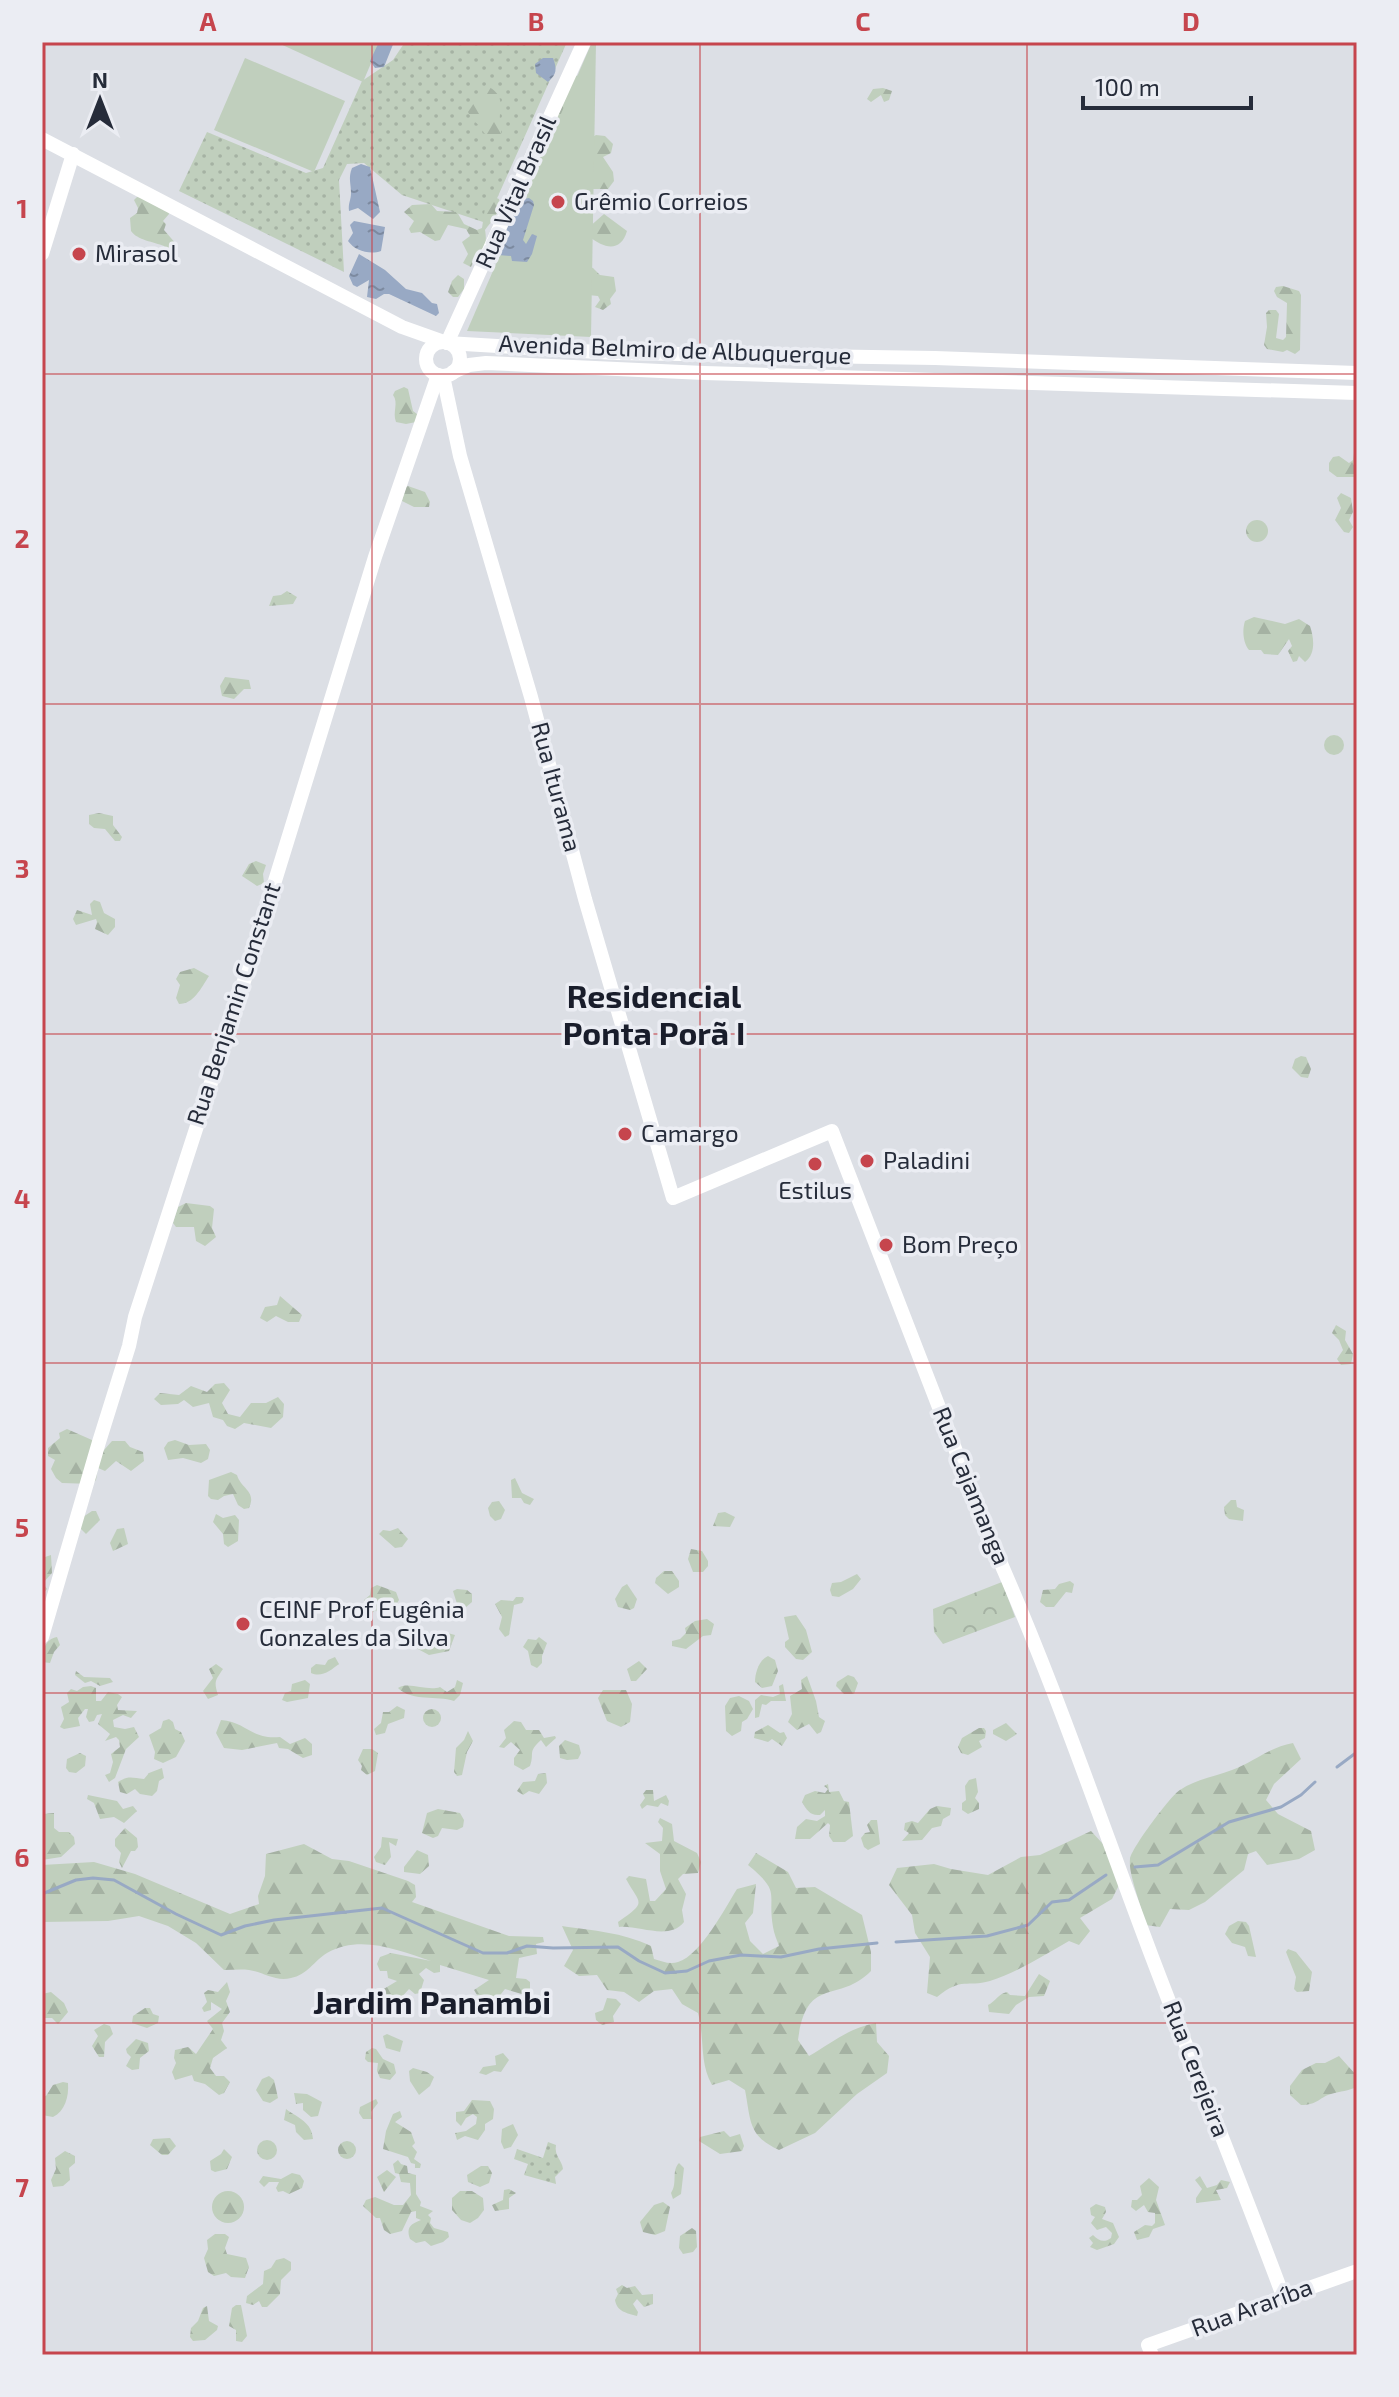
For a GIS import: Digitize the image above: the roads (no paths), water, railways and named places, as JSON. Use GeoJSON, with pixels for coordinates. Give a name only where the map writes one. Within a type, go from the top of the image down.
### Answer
{"type":"FeatureCollection","features":[{"type":"Feature","properties":{"kind":"street","name":"Rua Vital Brasil"},"geometry":{"type":"LineString","coordinates":[[447,343],[584,42]]}},
{"type":"Feature","properties":{"kind":"street","name":"Avenida Belmiro de Albuquerque"},"geometry":{"type":"LineString","coordinates":[[42,139],[402,327],[447,343],[615,353],[935,358],[1357,373]]}},
{"type":"Feature","properties":{"kind":"street"},"geometry":{"type":"LineString","coordinates":[[42,254],[73,154]]}},
{"type":"Feature","properties":{"kind":"street"},"geometry":{"type":"LineString","coordinates":[[402,327],[428,367],[445,374],[459,361],[459,354],[447,343],[434,345],[427,352],[426,361]]}},
{"type":"Feature","properties":{"kind":"street","name":"Avenida Belmiro de Albuquerque"},"geometry":{"type":"LineString","coordinates":[[445,374],[469,365],[486,363],[704,373],[1357,393]]}},
{"type":"Feature","properties":{"kind":"street","name":"Rua Benjamin Constant"},"geometry":{"type":"LineString","coordinates":[[42,1637],[135,1317],[245,978],[375,557],[445,374]]}},
{"type":"Feature","properties":{"kind":"street","name":"Rua Iturama"},"geometry":{"type":"LineString","coordinates":[[445,374],[460,456],[673,1198],[832,1131]]}},
{"type":"Feature","properties":{"kind":"street","name":"Rua Cajamanga"},"geometry":{"type":"LineString","coordinates":[[832,1131],[988,1534],[1031,1632],[1109,1842]]}},
{"type":"Feature","properties":{"kind":"street","name":"Rua Cerejeira"},"geometry":{"type":"LineString","coordinates":[[1109,1842],[1283,2296]]}},
{"type":"Feature","properties":{"kind":"street","name":"Rua Araríba"},"geometry":{"type":"LineString","coordinates":[[1150,2350],[1283,2296],[1357,2271]]}},
{"type":"Feature","properties":{"kind":"water"},"geometry":{"type":"Polygon","coordinates":[[[379,42],[394,42],[384,67],[375,68],[370,61],[379,42]]]}},
{"type":"Feature","properties":{"kind":"water"},"geometry":{"type":"Polygon","coordinates":[[[543,58],[553,58],[555,65],[555,74],[548,82],[536,73],[535,64],[543,58]]]}},
{"type":"Feature","properties":{"kind":"water"},"geometry":{"type":"Polygon","coordinates":[[[361,164],[370,167],[380,212],[373,219],[358,208],[349,211],[352,168],[361,164]]]}},
{"type":"Feature","properties":{"kind":"water"},"geometry":{"type":"Polygon","coordinates":[[[529,198],[534,205],[523,240],[526,244],[532,234],[537,236],[527,262],[512,261],[511,256],[498,255],[498,250],[517,205],[529,198]]]}},
{"type":"Feature","properties":{"kind":"water"},"geometry":{"type":"Polygon","coordinates":[[[354,221],[385,227],[381,251],[363,251],[348,241],[353,233],[350,225],[354,221]]]}},
{"type":"Feature","properties":{"kind":"water"},"geometry":{"type":"Polygon","coordinates":[[[359,254],[385,270],[406,289],[422,293],[437,304],[439,313],[436,316],[389,294],[376,299],[367,297],[369,280],[357,287],[349,276],[359,254]]]}},
{"type":"Feature","properties":{"kind":"waterway"},"geometry":{"type":"LineString","coordinates":[[1337,1767],[1357,1752]]}},
{"type":"Feature","properties":{"kind":"waterway"},"geometry":{"type":"LineString","coordinates":[[1135,1867],[1158,1865],[1229,1822],[1281,1807],[1315,1782]]}},
{"type":"Feature","properties":{"kind":"waterway"},"geometry":{"type":"LineString","coordinates":[[896,1942],[987,1936],[1028,1925],[1052,1902],[1069,1900],[1106,1875]]}},
{"type":"Feature","properties":{"kind":"waterway"},"geometry":{"type":"LineString","coordinates":[[42,1894],[76,1880],[114,1880],[221,1935],[274,1920],[382,1908],[483,1953],[507,1953],[527,1946],[618,1947],[665,1973],[687,1971],[709,1961],[741,1955],[781,1957],[819,1949],[877,1943]]}},
{"type":"Feature","properties":{"kind":"place","name":"Grêmio Correios"},"geometry":{"type":"Point","coordinates":[558,202]}},
{"type":"Feature","properties":{"kind":"place","name":"Mirasol"},"geometry":{"type":"Point","coordinates":[79,254]}},
{"type":"Feature","properties":{"kind":"place","name":"Camargo"},"geometry":{"type":"Point","coordinates":[625,1134]}},
{"type":"Feature","properties":{"kind":"place","name":"Paladini"},"geometry":{"type":"Point","coordinates":[867,1161]}},
{"type":"Feature","properties":{"kind":"place","name":"Estilus"},"geometry":{"type":"Point","coordinates":[815,1164]}},
{"type":"Feature","properties":{"kind":"place","name":"Bom Preço"},"geometry":{"type":"Point","coordinates":[886,1245]}},
{"type":"Feature","properties":{"kind":"place","name":"CEINF Prof Eugênia Gonzales da Silva"},"geometry":{"type":"Point","coordinates":[243,1624]}},
{"type":"Feature","properties":{"kind":"district","name":"Residencial Ponta Porã I"},"geometry":{"type":"Point","coordinates":[654,1016]}},
{"type":"Feature","properties":{"kind":"district","name":"Jardim Panambi"},"geometry":{"type":"Point","coordinates":[432,2003]}}]}
